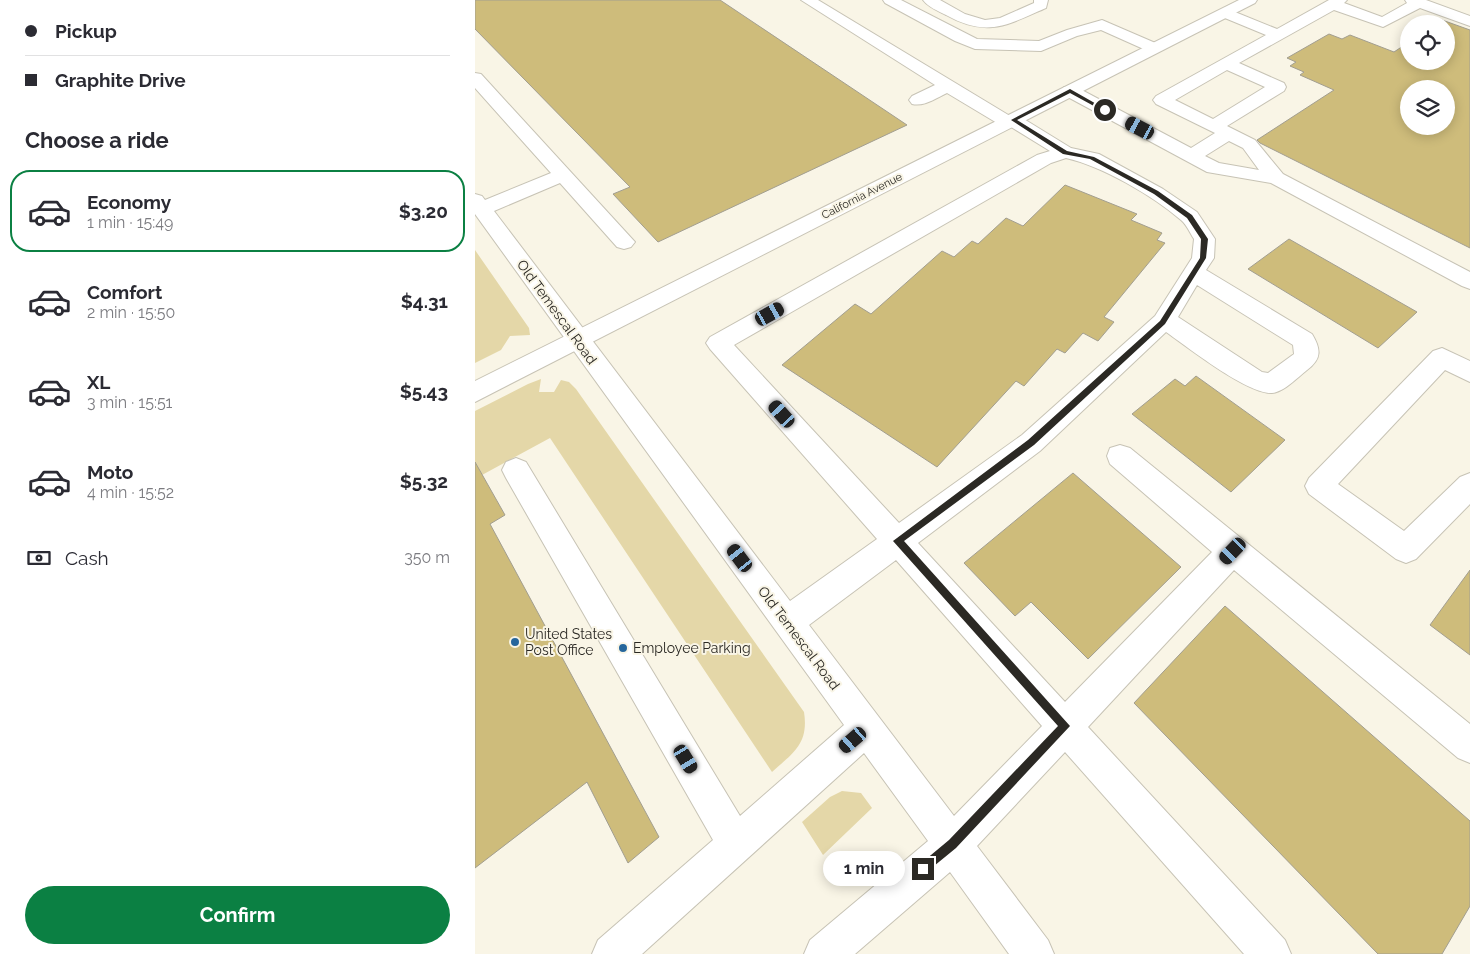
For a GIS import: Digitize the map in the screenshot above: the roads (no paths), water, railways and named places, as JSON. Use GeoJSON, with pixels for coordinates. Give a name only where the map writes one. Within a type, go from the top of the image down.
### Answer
{"type":"FeatureCollection","features":[{"type":"Feature","properties":{"kind":"main road"},"geometry":{"type":"LineString","coordinates":[[787,622],[1031,442],[1165,320],[1203,258],[1205,239],[1189,216],[1156,193],[1092,158],[1065,152],[948,86],[808,0]]}},
{"type":"Feature","properties":{"kind":"main road"},"geometry":{"type":"LineString","coordinates":[[890,0],[960,38],[975,44],[1041,46],[1072,33],[1102,25],[1154,48]]}},
{"type":"Feature","properties":{"kind":"main road"},"geometry":{"type":"LineString","coordinates":[[930,0],[974,22],[992,24],[1041,4],[1041,0]]}},
{"type":"Feature","properties":{"kind":"main road","name":"California Avenue"},"geometry":{"type":"LineString","coordinates":[[475,392],[1250,0]]}},
{"type":"Feature","properties":{"kind":"main road"},"geometry":{"type":"LineString","coordinates":[[1276,178],[1249,144],[1162,100],[1336,2],[1383,22],[1415,1],[1470,20]]}},
{"type":"Feature","properties":{"kind":"main road"},"geometry":{"type":"LineString","coordinates":[[1225,12],[1278,35]]}},
{"type":"Feature","properties":{"kind":"main road"},"geometry":{"type":"LineString","coordinates":[[1192,156],[1221,130],[1278,87],[1227,64]]}},
{"type":"Feature","properties":{"kind":"main road"},"geometry":{"type":"LineString","coordinates":[[475,78],[624,242]]}},
{"type":"Feature","properties":{"kind":"main road"},"geometry":{"type":"LineString","coordinates":[[918,100],[948,86]]}},
{"type":"Feature","properties":{"kind":"main road"},"geometry":{"type":"LineString","coordinates":[[1070,91],[1214,168],[1276,178],[1470,281]]}},
{"type":"Feature","properties":{"kind":"main road"},"geometry":{"type":"LineString","coordinates":[[1065,152],[1044,159],[718,343],[1271,954]]}},
{"type":"Feature","properties":{"kind":"main road"},"geometry":{"type":"LineString","coordinates":[[478,204],[563,175]]}},
{"type":"Feature","properties":{"kind":"main road","name":"Old Temescal Road"},"geometry":{"type":"LineString","coordinates":[[478,204],[1034,954]]}},
{"type":"Feature","properties":{"kind":"main road"},"geometry":{"type":"LineString","coordinates":[[1165,320],[1257,380],[1272,383],[1307,357],[1304,340],[1194,273]]}},
{"type":"Feature","properties":{"kind":"main road"},"geometry":{"type":"LineString","coordinates":[[1470,373],[1442,357],[1319,486],[1406,549],[1470,485]]}},
{"type":"Feature","properties":{"kind":"main road"},"geometry":{"type":"LineString","coordinates":[[475,382],[499,370],[537,360]]}},
{"type":"Feature","properties":{"kind":"main road"},"geometry":{"type":"LineString","coordinates":[[1120,456],[1470,746]]}},
{"type":"Feature","properties":{"kind":"main road"},"geometry":{"type":"LineString","coordinates":[[516,470],[736,844]]}},
{"type":"Feature","properties":{"kind":"main road"},"geometry":{"type":"LineString","coordinates":[[824,954],[953,844],[1233,551]]}},
{"type":"Feature","properties":{"kind":"main road"},"geometry":{"type":"LineString","coordinates":[[612,954],[867,728]]}},
{"type":"Feature","properties":{"kind":"place","name":"United States Post Office"},"geometry":{"type":"Point","coordinates":[515,642]}},
{"type":"Feature","properties":{"kind":"place","name":"Employee Parking"},"geometry":{"type":"Point","coordinates":[623,648]}}]}
